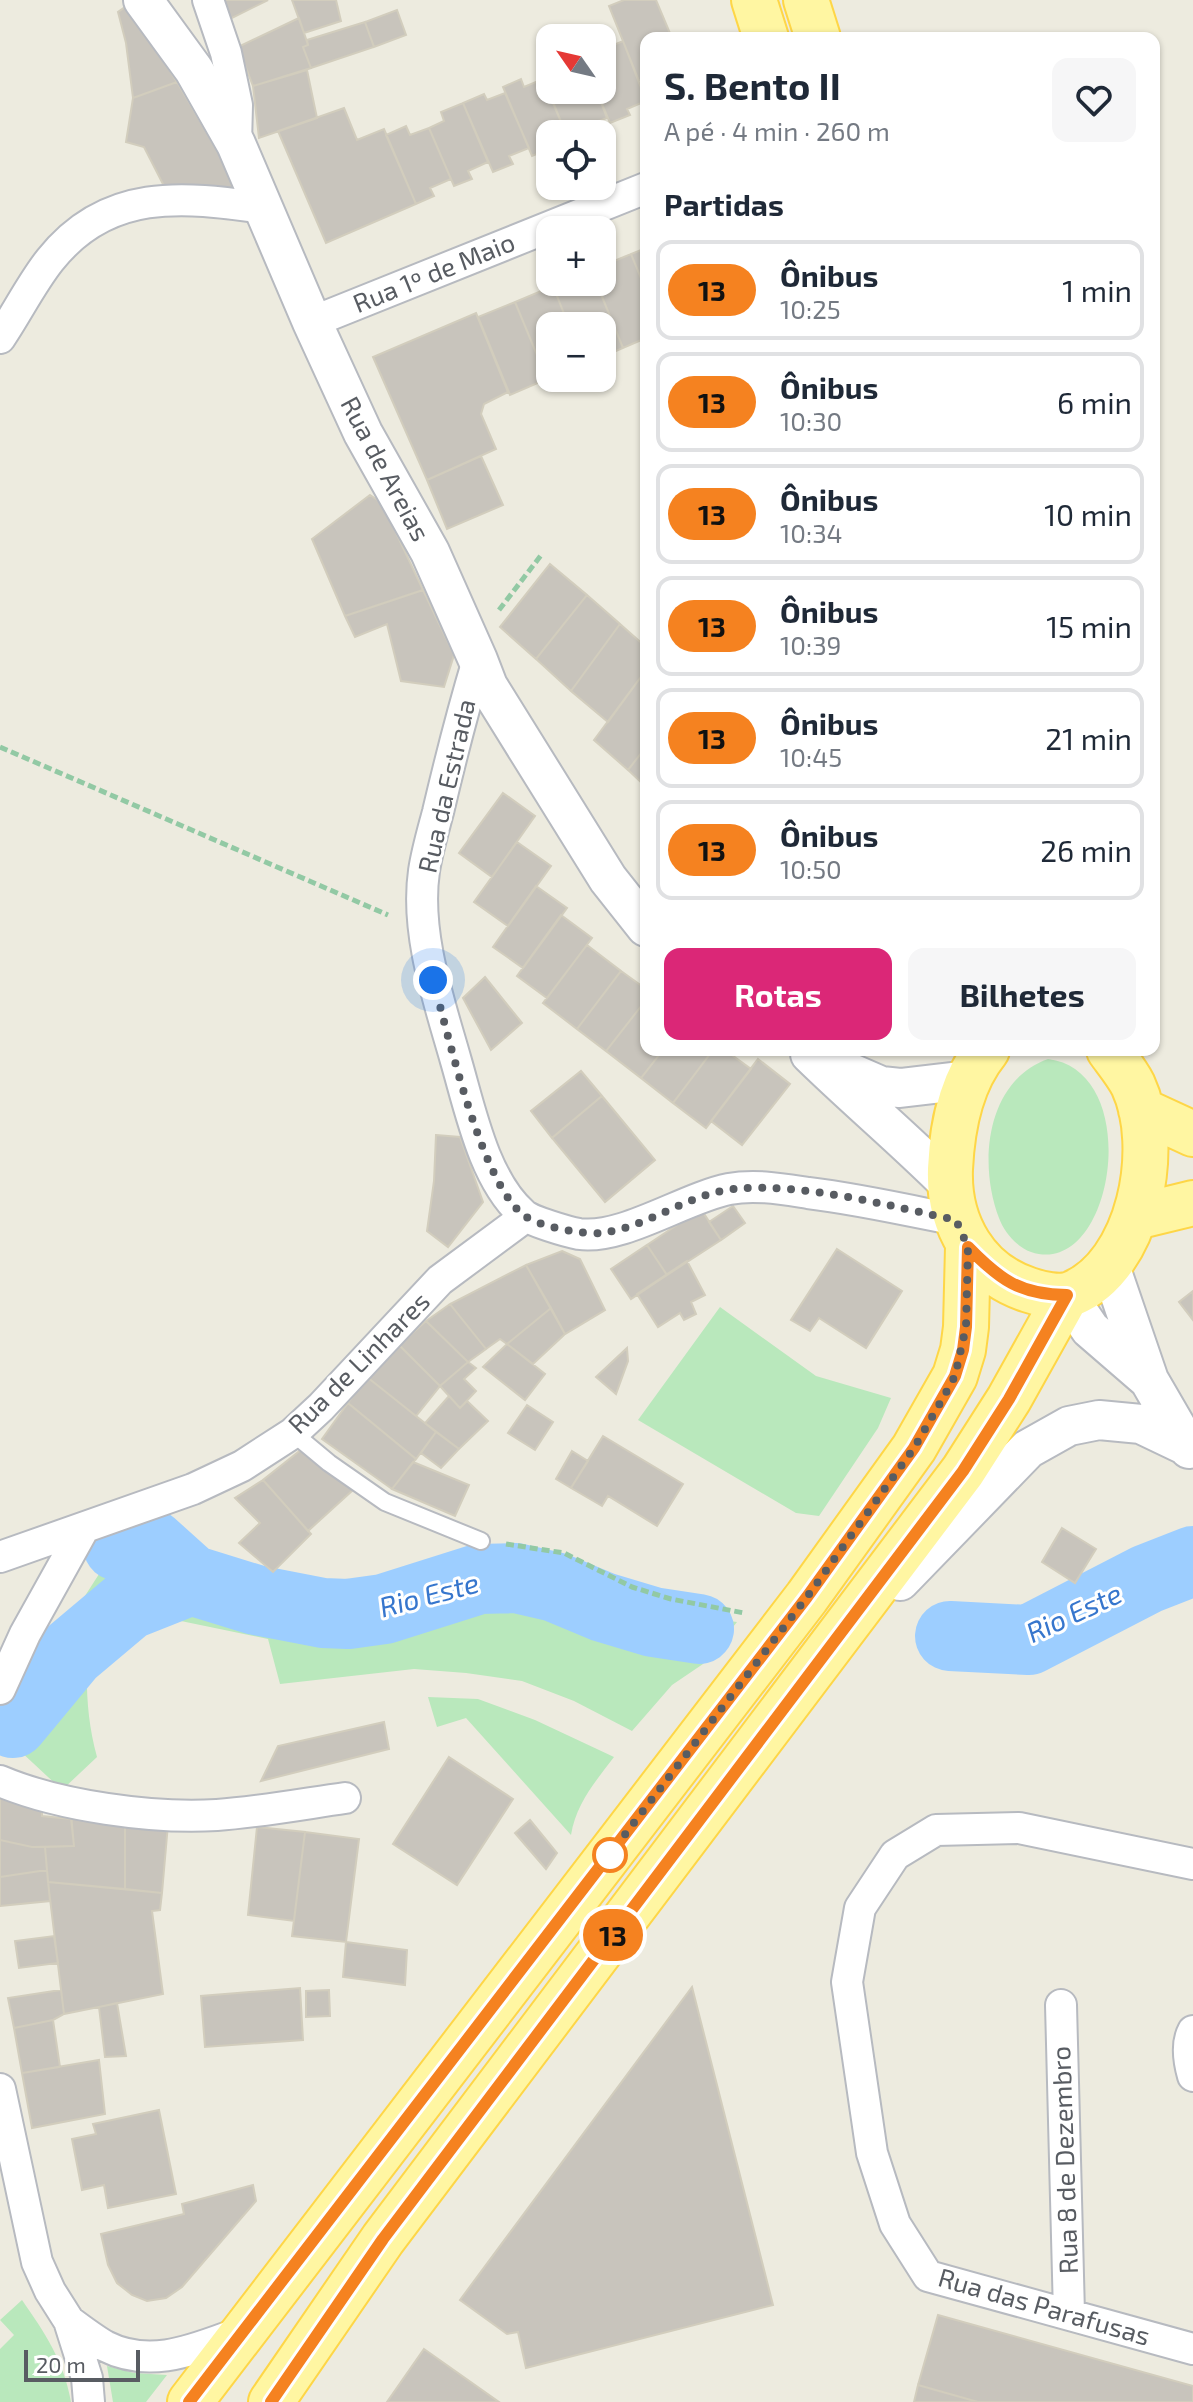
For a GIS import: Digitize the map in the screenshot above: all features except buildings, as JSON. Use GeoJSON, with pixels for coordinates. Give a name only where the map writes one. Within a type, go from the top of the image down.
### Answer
{"type":"FeatureCollection","features":[{"type":"Feature","properties":{"kind":"main road"},"geometry":{"type":"LineString","coordinates":[[754,0],[764,32]]}},
{"type":"Feature","properties":{"kind":"main road"},"geometry":{"type":"LineString","coordinates":[[806,0],[816,32]]}},
{"type":"Feature","properties":{"kind":"main road"},"geometry":{"type":"LineString","coordinates":[[273,2401],[383,2239],[963,1471],[1009,1399],[1067,1295],[1089,1283],[1120,1249],[1136,1217],[1144,1164],[1144,1138],[1141,1110],[1133,1085],[1113,1056]]}},
{"type":"Feature","properties":{"kind":"main road"},"geometry":{"type":"LineString","coordinates":[[190,2402],[790,1620],[914,1448],[949,1387],[963,1350],[966,1327],[952,1139],[978,1065]]}},
{"type":"Feature","properties":{"kind":"main road"},"geometry":{"type":"LineString","coordinates":[[1141,1110],[1193,1134]]}},
{"type":"Feature","properties":{"kind":"main road"},"geometry":{"type":"LineString","coordinates":[[1136,1217],[1193,1203]]}},
{"type":"Feature","properties":{"kind":"main road"},"geometry":{"type":"LineString","coordinates":[[958,1217],[992,1272],[1011,1285],[1037,1293],[1067,1295]]}},
{"type":"Feature","properties":{"kind":"street","name":"Rua de Areias"},"geometry":{"type":"LineString","coordinates":[[143,0],[194,70],[236,144],[363,433],[430,552],[488,686],[608,879],[640,919]]}},
{"type":"Feature","properties":{"kind":"street"},"geometry":{"type":"LineString","coordinates":[[208,0],[226,53],[237,105],[236,144]]}},
{"type":"Feature","properties":{"kind":"street","name":"Rua 1º de Maio"},"geometry":{"type":"LineString","coordinates":[[312,322],[640,190]]}},
{"type":"Feature","properties":{"kind":"street"},"geometry":{"type":"LineString","coordinates":[[0,338],[50,260],[65,244],[98,219],[154,200],[217,201],[264,208]]}},
{"type":"Feature","properties":{"kind":"street","name":"Rua da Estrada"},"geometry":{"type":"LineString","coordinates":[[474,650],[424,872],[425,931],[433,980],[476,1129],[503,1193],[525,1217]]}},
{"type":"Feature","properties":{"kind":"street"},"geometry":{"type":"LineString","coordinates":[[811,1056],[868,1111],[891,1126],[958,1217]]}},
{"type":"Feature","properties":{"kind":"street"},"geometry":{"type":"LineString","coordinates":[[816,1056],[881,1086],[900,1088],[978,1065]]}},
{"type":"Feature","properties":{"kind":"street"},"geometry":{"type":"LineString","coordinates":[[525,1217],[579,1234],[602,1233],[730,1189],[761,1187],[958,1217]]}},
{"type":"Feature","properties":{"kind":"street","name":"Rua de Linhares"},"geometry":{"type":"LineString","coordinates":[[0,1557],[193,1489],[242,1466],[293,1433],[440,1280],[525,1217]]}},
{"type":"Feature","properties":{"kind":"street"},"geometry":{"type":"LineString","coordinates":[[1109,1263],[1149,1380],[1190,1452]]}},
{"type":"Feature","properties":{"kind":"street"},"geometry":{"type":"LineString","coordinates":[[1067,1295],[1090,1329],[1149,1380]]}},
{"type":"Feature","properties":{"kind":"street"},"geometry":{"type":"LineString","coordinates":[[827,1653],[885,1598],[1028,1449],[1046,1437],[1069,1426],[1113,1420],[1141,1424],[1190,1452]]}},
{"type":"Feature","properties":{"kind":"street"},"geometry":{"type":"LineString","coordinates":[[0,1689],[25,1634],[84,1528]]}},
{"type":"Feature","properties":{"kind":"street"},"geometry":{"type":"LineString","coordinates":[[0,1781],[25,1792],[71,1803],[169,1814],[215,1815],[345,1798]]}},
{"type":"Feature","properties":{"kind":"street","name":"Rua das Parafusas"},"geometry":{"type":"LineString","coordinates":[[1193,1864],[1019,1828],[936,1830],[895,1855],[860,1908],[847,1982],[872,2153],[895,2224],[928,2276],[1193,2349]]}},
{"type":"Feature","properties":{"kind":"street","name":"Rua 8 de Dezembro"},"geometry":{"type":"LineString","coordinates":[[1061,2005],[1069,2314]]}},
{"type":"Feature","properties":{"kind":"street"},"geometry":{"type":"LineString","coordinates":[[1193,2031],[1190,2035],[1189,2064],[1193,2076]]}},
{"type":"Feature","properties":{"kind":"street"},"geometry":{"type":"LineString","coordinates":[[0,2089],[37,2262],[69,2321],[84,2366],[89,2402]]}},
{"type":"Feature","properties":{"kind":"street"},"geometry":{"type":"LineString","coordinates":[[69,2321],[104,2345],[141,2357],[160,2358],[189,2351],[242,2332]]}},
{"type":"Feature","properties":{"kind":"lane"},"geometry":{"type":"LineString","coordinates":[[293,1433],[329,1463],[385,1502],[481,1541]]}},
{"type":"Feature","properties":{"kind":"path"},"geometry":{"type":"LineString","coordinates":[[474,650],[495,615],[542,554]]}},
{"type":"Feature","properties":{"kind":"path"},"geometry":{"type":"LineString","coordinates":[[0,747],[376,909]]}},
{"type":"Feature","properties":{"kind":"path"},"geometry":{"type":"LineString","coordinates":[[481,1541],[564,1553],[632,1587],[671,1599],[752,1614]]}},
{"type":"Feature","properties":{"kind":"green space"},"geometry":{"type":"Polygon","coordinates":[[[1048,1059],[1079,1072],[1098,1098],[1108,1133],[1107,1170],[1099,1206],[1082,1235],[1060,1252],[1031,1252],[1012,1238],[999,1218],[989,1173],[989,1150],[992,1126],[1011,1086],[1027,1070],[1048,1059]]]}},
{"type":"Feature","properties":{"kind":"green space"},"geometry":{"type":"Polygon","coordinates":[[[720,1307],[816,1376],[891,1398],[878,1428],[819,1516],[796,1513],[638,1420],[720,1307]]]}},
{"type":"Feature","properties":{"kind":"green space"},"geometry":{"type":"Polygon","coordinates":[[[170,1523],[190,1550],[273,1572],[355,1600],[414,1587],[465,1571],[488,1552],[543,1557],[575,1567],[628,1593],[684,1615],[737,1622],[703,1664],[672,1685],[632,1731],[574,1701],[522,1681],[466,1673],[414,1669],[280,1684],[268,1639],[147,1614],[87,1659],[88,1709],[97,1757],[62,1790],[19,1750],[10,1728],[18,1700],[110,1557],[137,1535],[170,1523]]]}},
{"type":"Feature","properties":{"kind":"green space"},"geometry":{"type":"Polygon","coordinates":[[[428,1697],[478,1699],[535,1720],[614,1757],[582,1803],[571,1835],[466,1718],[437,1727],[428,1697]]]}},
{"type":"Feature","properties":{"kind":"green space"},"geometry":{"type":"Polygon","coordinates":[[[22,2300],[58,2360],[71,2402],[0,2402],[0,2349],[14,2335],[0,2320],[22,2300]]]}},
{"type":"Feature","properties":{"kind":"green space"},"geometry":{"type":"Polygon","coordinates":[[[107,2366],[134,2373],[167,2375],[146,2402],[113,2402],[107,2366]]]}},
{"type":"Feature","properties":{"kind":"waterway"},"geometry":{"type":"LineString","coordinates":[[118,1546],[151,1544],[191,1580]]}},
{"type":"Feature","properties":{"kind":"waterway","name":"Rio Este"},"geometry":{"type":"LineString","coordinates":[[950,1636],[1029,1640],[1147,1579],[1193,1561]]}},
{"type":"Feature","properties":{"kind":"waterway","name":"Rio Este"},"geometry":{"type":"LineString","coordinates":[[13,1723],[71,1653],[128,1605],[191,1580],[256,1600],[323,1613],[348,1614],[384,1609],[479,1579],[516,1578],[555,1587],[603,1607],[653,1622],[699,1629]]}},
{"type":"Feature","properties":{"kind":"bus line","name":"13"},"geometry":{"type":"LineString","coordinates":[[189,2402],[807,1597],[914,1448],[955,1376],[963,1350],[968,1247],[992,1272],[1011,1285],[1037,1293],[1067,1295],[1054,1323],[963,1471],[383,2239],[271,2402]]}},
{"type":"Feature","properties":{"kind":"route"},"geometry":{"type":"LineString","coordinates":[[433,980],[486,1156],[503,1193],[525,1217],[579,1234],[602,1233],[627,1227],[681,1204],[730,1189],[761,1187],[849,1198],[956,1220],[968,1247],[963,1350],[955,1376],[914,1448],[807,1597],[600,1867],[610,1855]]}}]}
